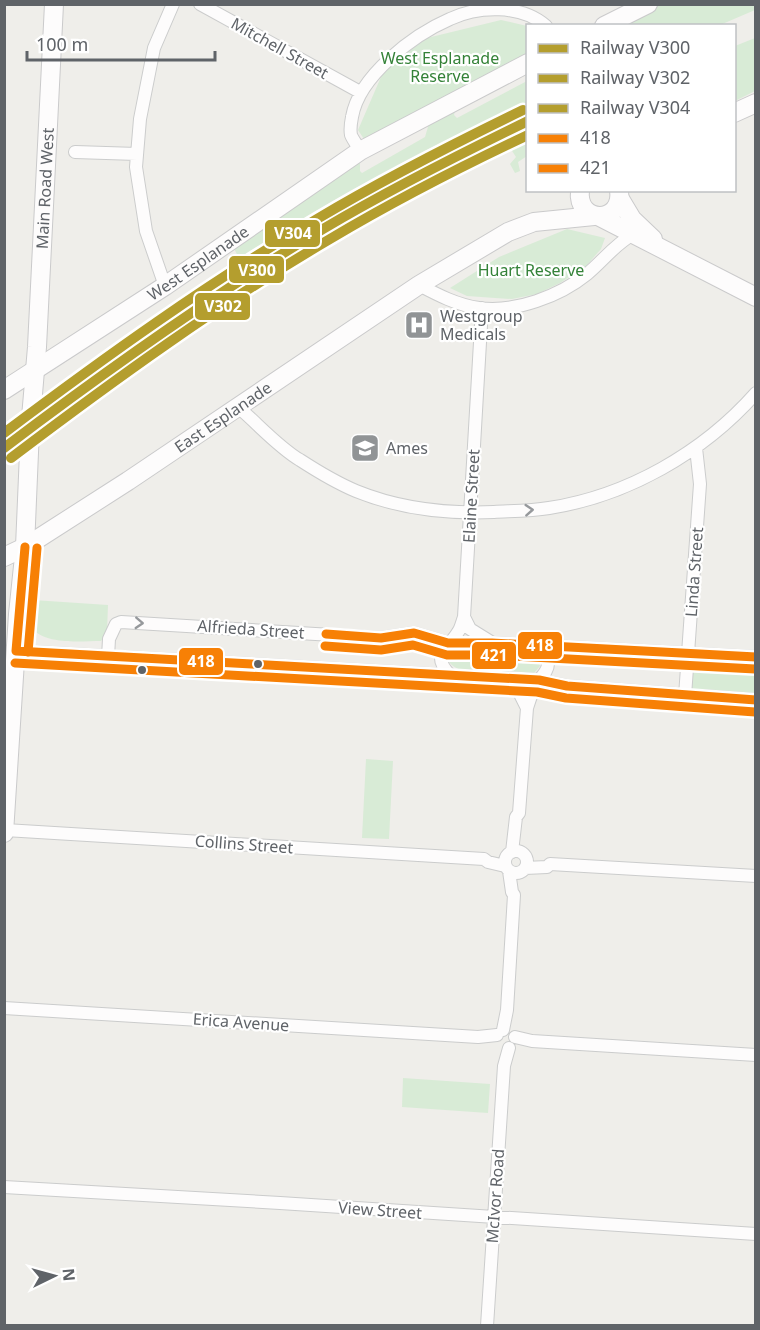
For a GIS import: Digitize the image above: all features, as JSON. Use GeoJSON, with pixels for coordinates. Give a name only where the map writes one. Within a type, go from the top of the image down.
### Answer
{"type":"FeatureCollection","features":[{"type":"Feature","properties":{"kind":"street","name":"Main Road West"},"geometry":{"type":"LineString","coordinates":[[5,831],[25,547],[54,4]]}},
{"type":"Feature","properties":{"kind":"street"},"geometry":{"type":"LineString","coordinates":[[165,286],[146,231],[136,167],[142,108],[154,48],[173,4]]}},
{"type":"Feature","properties":{"kind":"street","name":"Mitchell Street"},"geometry":{"type":"LineString","coordinates":[[201,4],[360,92]]}},
{"type":"Feature","properties":{"kind":"street"},"geometry":{"type":"LineString","coordinates":[[608,24],[648,4]]}},
{"type":"Feature","properties":{"kind":"street"},"geometry":{"type":"LineString","coordinates":[[360,151],[351,135],[351,124],[360,92],[383,64],[422,35],[450,19],[501,7],[536,18],[544,24]]}},
{"type":"Feature","properties":{"kind":"street","name":"West Esplanade"},"geometry":{"type":"LineString","coordinates":[[4,390],[165,286],[360,151],[526,64]]}},
{"type":"Feature","properties":{"kind":"street"},"geometry":{"type":"LineString","coordinates":[[736,113],[756,103]]}},
{"type":"Feature","properties":{"kind":"street"},"geometry":{"type":"LineString","coordinates":[[75,152],[137,154]]}},
{"type":"Feature","properties":{"kind":"street"},"geometry":{"type":"LineString","coordinates":[[556,219],[578,192]]}},
{"type":"Feature","properties":{"kind":"street"},"geometry":{"type":"LineString","coordinates":[[580,192],[580,203],[583,208],[755,296]]}},
{"type":"Feature","properties":{"kind":"street"},"geometry":{"type":"LineString","coordinates":[[603,219],[618,205],[620,193]]}},
{"type":"Feature","properties":{"kind":"street"},"geometry":{"type":"LineString","coordinates":[[620,193],[632,219],[662,248]]}},
{"type":"Feature","properties":{"kind":"street","name":"East Esplanade"},"geometry":{"type":"LineString","coordinates":[[4,557],[25,547],[128,481],[419,285],[508,232],[534,222],[556,219],[603,219]]}},
{"type":"Feature","properties":{"kind":"street"},"geometry":{"type":"LineString","coordinates":[[603,219],[608,253]]}},
{"type":"Feature","properties":{"kind":"street"},"geometry":{"type":"LineString","coordinates":[[419,285],[445,298],[482,308],[521,304],[548,298],[588,274],[619,242],[632,235]]}},
{"type":"Feature","properties":{"kind":"street","name":"Elaine Street"},"geometry":{"type":"LineString","coordinates":[[450,675],[442,664],[441,658],[444,649],[458,632],[464,617],[482,308]]}},
{"type":"Feature","properties":{"kind":"street"},"geometry":{"type":"LineString","coordinates":[[238,406],[298,460],[355,490],[413,508],[470,513],[549,508],[606,494],[638,480],[696,448],[739,412],[756,393]]}},
{"type":"Feature","properties":{"kind":"street","name":"Linda Street"},"geometry":{"type":"LineString","coordinates":[[686,696],[700,484],[696,448]]}},
{"type":"Feature","properties":{"kind":"street"},"geometry":{"type":"LineString","coordinates":[[464,617],[470,629],[492,643]]}},
{"type":"Feature","properties":{"kind":"street","name":"Alfrieda Street"},"geometry":{"type":"LineString","coordinates":[[108,657],[109,639],[116,624],[121,622],[381,638],[414,633],[448,643],[492,643],[756,657]]}},
{"type":"Feature","properties":{"kind":"street","name":"McIvor Road"},"geometry":{"type":"LineString","coordinates":[[487,1326],[506,1039],[514,895],[512,892],[516,862],[516,817],[519,813],[527,708],[531,693],[546,674],[548,665],[538,646]]}},
{"type":"Feature","properties":{"kind":"street","name":"Alfrieda Street"},"geometry":{"type":"LineString","coordinates":[[16,651],[539,680],[567,686],[756,700]]}},
{"type":"Feature","properties":{"kind":"street"},"geometry":{"type":"LineString","coordinates":[[501,678],[518,690],[527,708]]}},
{"type":"Feature","properties":{"kind":"street","name":"Collins Street"},"geometry":{"type":"LineString","coordinates":[[5,831],[484,859],[488,862],[547,860],[550,864],[756,876]]}},
{"type":"Feature","properties":{"kind":"street","name":"Erica Avenue"},"geometry":{"type":"LineString","coordinates":[[4,1008],[756,1055]]}},
{"type":"Feature","properties":{"kind":"street","name":"View Street"},"geometry":{"type":"LineString","coordinates":[[4,1187],[756,1234]]}},
{"type":"Feature","properties":{"kind":"green space"},"geometry":{"type":"Polygon","coordinates":[[[654,5],[755,5],[755,10],[722,24],[614,24],[654,5]]]}},
{"type":"Feature","properties":{"kind":"green space","name":"West Esplanade Reserve"},"geometry":{"type":"Polygon","coordinates":[[[501,20],[526,26],[526,55],[371,140],[364,139],[358,130],[384,70],[427,38],[501,20]]]}},
{"type":"Feature","properties":{"kind":"green space"},"geometry":{"type":"Polygon","coordinates":[[[755,38],[755,91],[736,100],[736,46],[755,38]]]}},
{"type":"Feature","properties":{"kind":"green space"},"geometry":{"type":"Polygon","coordinates":[[[526,82],[526,103],[380,174],[239,258],[232,245],[360,161],[362,173],[425,137],[430,120],[456,106],[454,115],[457,118],[526,82]]]}},
{"type":"Feature","properties":{"kind":"green space"},"geometry":{"type":"Polygon","coordinates":[[[526,130],[526,157],[518,162],[520,171],[515,173],[510,164],[516,157],[505,140],[526,130]]]}},
{"type":"Feature","properties":{"kind":"green space","name":"Huart Reserve"},"geometry":{"type":"Polygon","coordinates":[[[567,229],[605,238],[601,249],[586,266],[560,283],[537,294],[512,299],[467,296],[450,288],[499,257],[567,229]]]}},
{"type":"Feature","properties":{"kind":"green space"},"geometry":{"type":"Polygon","coordinates":[[[33,600],[108,605],[107,632],[101,641],[61,641],[42,636],[28,623],[32,622],[33,600]]]}},
{"type":"Feature","properties":{"kind":"green space"},"geometry":{"type":"Polygon","coordinates":[[[500,647],[521,650],[538,657],[540,666],[534,673],[528,675],[464,671],[449,662],[451,653],[460,648],[500,647]]]}},
{"type":"Feature","properties":{"kind":"green space"},"geometry":{"type":"Polygon","coordinates":[[[697,659],[755,661],[755,694],[691,689],[692,663],[697,659]]]}},
{"type":"Feature","properties":{"kind":"green space"},"geometry":{"type":"Polygon","coordinates":[[[366,759],[393,761],[389,839],[362,838],[366,759]]]}},
{"type":"Feature","properties":{"kind":"green space"},"geometry":{"type":"Polygon","coordinates":[[[403,1078],[490,1084],[488,1113],[402,1107],[403,1078]]]}},
{"type":"Feature","properties":{"kind":"rail line","name":"V304"},"geometry":{"type":"LineString","coordinates":[[4,433],[80,376],[276,243],[393,176],[523,110]]}},
{"type":"Feature","properties":{"kind":"rail line","name":"V300"},"geometry":{"type":"LineString","coordinates":[[4,448],[160,334],[282,254],[398,187],[526,122]]}},
{"type":"Feature","properties":{"kind":"rail line","name":"V302"},"geometry":{"type":"LineString","coordinates":[[11,458],[168,344],[289,264],[403,198],[526,136]]}},
{"type":"Feature","properties":{"kind":"transit line","name":"418"},"geometry":{"type":"LineString","coordinates":[[16,651],[25,547]]}},
{"type":"Feature","properties":{"kind":"transit line","name":"421"},"geometry":{"type":"LineString","coordinates":[[28,652],[37,548]]}},
{"type":"Feature","properties":{"kind":"transit line","name":"418"},"geometry":{"type":"LineString","coordinates":[[326,634],[381,638],[414,633],[448,643],[492,643],[756,657]]}},
{"type":"Feature","properties":{"kind":"transit line","name":"421"},"geometry":{"type":"LineString","coordinates":[[325,646],[381,650],[413,645],[447,655],[492,655],[755,669]]}},
{"type":"Feature","properties":{"kind":"transit line","name":"418"},"geometry":{"type":"LineString","coordinates":[[16,651],[539,680],[567,686],[756,700]]}},
{"type":"Feature","properties":{"kind":"transit line","name":"421"},"geometry":{"type":"LineString","coordinates":[[15,663],[537,692],[566,698],[755,712]]}},
{"type":"Feature","properties":{"kind":"place","name":"Westgroup Medicals"},"geometry":{"type":"Point","coordinates":[419,325]}},
{"type":"Feature","properties":{"kind":"place","name":"Ames"},"geometry":{"type":"Point","coordinates":[365,448]}}]}
